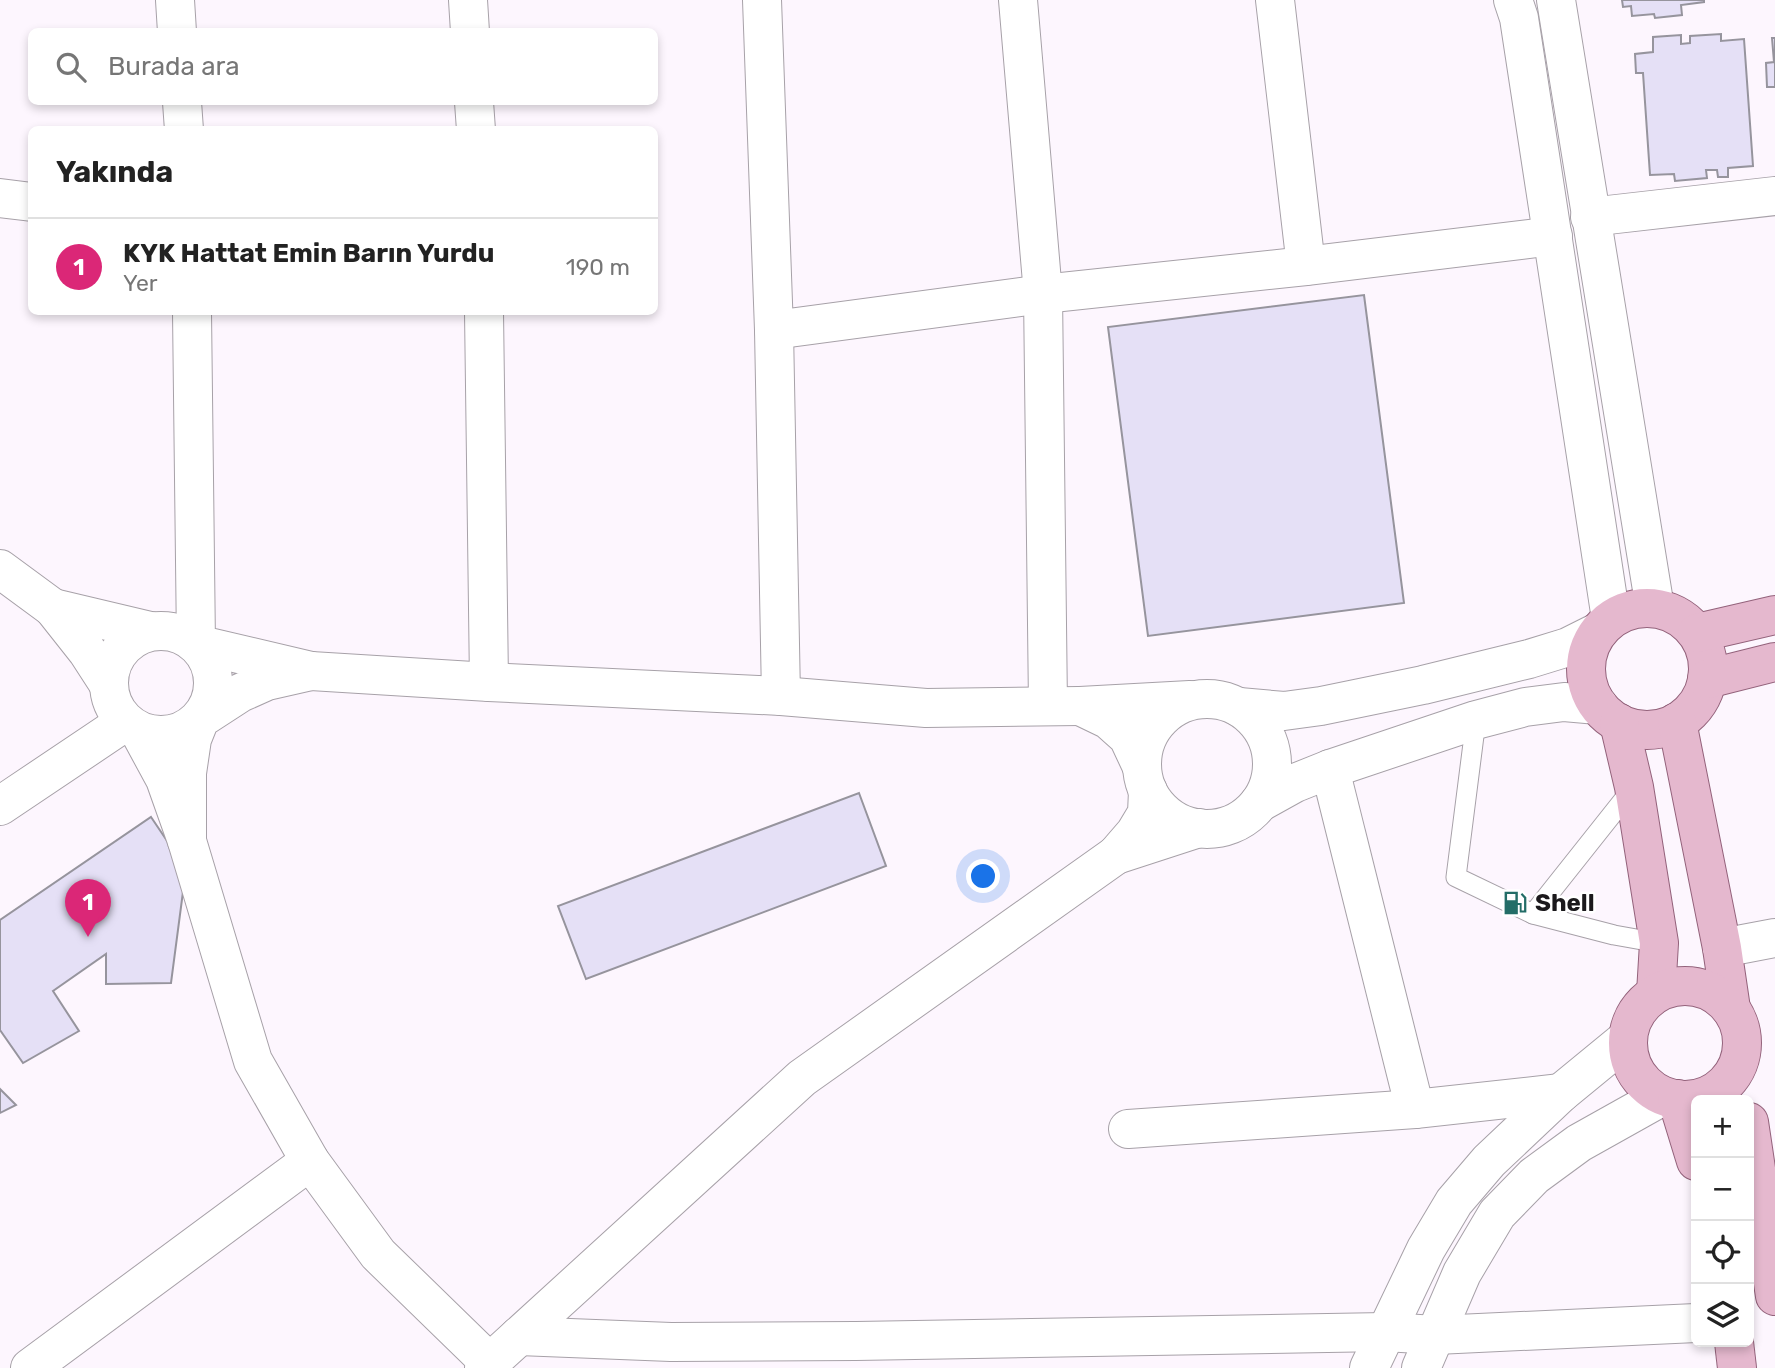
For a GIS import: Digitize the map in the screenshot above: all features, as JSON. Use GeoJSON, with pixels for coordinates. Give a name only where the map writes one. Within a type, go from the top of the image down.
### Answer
{"type":"FeatureCollection","features":[{"type":"Feature","properties":{"kind":"main road"},"geometry":{"type":"LineString","coordinates":[[1655,608],[1677,616],[1697,634],[1707,657],[1707,679],[1699,702],[1677,722],[1658,729],[1638,729],[1608,714],[1592,697],[1585,669],[1590,646],[1605,626],[1632,610],[1655,608]]}},
{"type":"Feature","properties":{"kind":"main road"},"geometry":{"type":"LineString","coordinates":[[1697,634],[1775,615]]}},
{"type":"Feature","properties":{"kind":"main road"},"geometry":{"type":"LineString","coordinates":[[1707,679],[1775,662]]}},
{"type":"Feature","properties":{"kind":"main road"},"geometry":{"type":"LineString","coordinates":[[1608,714],[1634,787],[1659,943],[1656,993]]}},
{"type":"Feature","properties":{"kind":"main road"},"geometry":{"type":"LineString","coordinates":[[1677,722],[1722,948],[1731,1009]]}},
{"type":"Feature","properties":{"kind":"main road"},"geometry":{"type":"LineString","coordinates":[[1692,986],[1710,991],[1725,1001],[1731,1009],[1742,1033],[1742,1051],[1737,1068],[1718,1090],[1691,1100],[1670,1097],[1645,1084],[1637,1074],[1631,1063],[1628,1038],[1630,1026],[1642,1006],[1656,993],[1673,987],[1692,986]]}},
{"type":"Feature","properties":{"kind":"main road"},"geometry":{"type":"LineString","coordinates":[[1739,1059],[1744,1095]]}},
{"type":"Feature","properties":{"kind":"main road"},"geometry":{"type":"LineString","coordinates":[[1670,1097],[1695,1158]]}},
{"type":"Feature","properties":{"kind":"main road"},"geometry":{"type":"LineString","coordinates":[[1754,1155],[1775,1296]]}},
{"type":"Feature","properties":{"kind":"main road"},"geometry":{"type":"LineString","coordinates":[[1735,1347],[1737,1368]]}},
{"type":"Feature","properties":{"kind":"street"},"geometry":{"type":"LineString","coordinates":[[175,0],[177,28]]}},
{"type":"Feature","properties":{"kind":"street"},"geometry":{"type":"LineString","coordinates":[[468,0],[470,28]]}},
{"type":"Feature","properties":{"kind":"street"},"geometry":{"type":"LineString","coordinates":[[762,0],[774,330],[781,696]]}},
{"type":"Feature","properties":{"kind":"street"},"geometry":{"type":"LineString","coordinates":[[1018,0],[1043,294],[1064,706]]}},
{"type":"Feature","properties":{"kind":"street"},"geometry":{"type":"LineString","coordinates":[[1275,0],[1306,266]]}},
{"type":"Feature","properties":{"kind":"street"},"geometry":{"type":"LineString","coordinates":[[1239,708],[1284,711],[1423,685],[1568,647],[1605,626],[1553,236],[1519,18],[1513,0]]}},
{"type":"Feature","properties":{"kind":"street"},"geometry":{"type":"LineString","coordinates":[[1556,0],[1655,608]]}},
{"type":"Feature","properties":{"kind":"street"},"geometry":{"type":"LineString","coordinates":[[182,105],[184,126]]}},
{"type":"Feature","properties":{"kind":"street"},"geometry":{"type":"LineString","coordinates":[[474,105],[476,126]]}},
{"type":"Feature","properties":{"kind":"street"},"geometry":{"type":"LineString","coordinates":[[1590,217],[1775,196]]}},
{"type":"Feature","properties":{"kind":"street"},"geometry":{"type":"LineString","coordinates":[[0,198],[28,202]]}},
{"type":"Feature","properties":{"kind":"street"},"geometry":{"type":"LineString","coordinates":[[774,330],[1043,294],[1553,236]]}},
{"type":"Feature","properties":{"kind":"street"},"geometry":{"type":"LineString","coordinates":[[192,315],[196,644]]}},
{"type":"Feature","properties":{"kind":"street"},"geometry":{"type":"LineString","coordinates":[[484,315],[489,682]]}},
{"type":"Feature","properties":{"kind":"street"},"geometry":{"type":"LineString","coordinates":[[0,569],[52,608],[87,650],[109,685]]}},
{"type":"Feature","properties":{"kind":"street"},"geometry":{"type":"LineString","coordinates":[[52,608],[150,631],[183,635],[196,644],[207,657],[212,672],[213,689],[209,705],[192,739],[187,773],[187,841]]}},
{"type":"Feature","properties":{"kind":"street"},"geometry":{"type":"LineString","coordinates":[[150,631],[122,648],[113,662],[109,677],[110,694],[115,709],[132,726],[165,779],[187,841],[253,1062],[310,1161],[378,1254],[486,1365],[802,1078],[1116,855],[1135,833],[1147,813],[1144,748],[1151,731],[1163,716],[1178,706],[1195,700]]}},
{"type":"Feature","properties":{"kind":"street"},"geometry":{"type":"LineString","coordinates":[[196,644],[311,671],[781,696],[926,708],[1064,706],[1218,699],[1239,708],[1256,721],[1268,740],[1272,762],[1269,784],[1259,803]]}},
{"type":"Feature","properties":{"kind":"street"},"geometry":{"type":"LineString","coordinates":[[132,726],[155,735],[172,735],[187,729],[240,693],[267,681],[311,671]]}},
{"type":"Feature","properties":{"kind":"street"},"geometry":{"type":"LineString","coordinates":[[1064,706],[1109,720],[1128,737],[1157,805],[1183,824],[1199,828],[1232,824],[1247,815],[1259,803],[1295,783],[1476,720],[1525,707],[1563,702],[1608,714]]}},
{"type":"Feature","properties":{"kind":"street"},"geometry":{"type":"LineString","coordinates":[[0,806],[132,726]]}},
{"type":"Feature","properties":{"kind":"street"},"geometry":{"type":"LineString","coordinates":[[1330,769],[1415,1109]]}},
{"type":"Feature","properties":{"kind":"street"},"geometry":{"type":"LineString","coordinates":[[1116,855],[1199,828]]}},
{"type":"Feature","properties":{"kind":"street"},"geometry":{"type":"LineString","coordinates":[[1722,948],[1775,938]]}},
{"type":"Feature","properties":{"kind":"street"},"geometry":{"type":"LineString","coordinates":[[1369,1368],[1426,1249],[1454,1202],[1489,1161],[1561,1093],[1628,1038]]}},
{"type":"Feature","properties":{"kind":"street"},"geometry":{"type":"LineString","coordinates":[[1128,1129],[1415,1109],[1561,1093]]}},
{"type":"Feature","properties":{"kind":"street"},"geometry":{"type":"LineString","coordinates":[[1428,1351],[1462,1273],[1497,1214],[1534,1176],[1579,1143],[1670,1097]]}},
{"type":"Feature","properties":{"kind":"street"},"geometry":{"type":"LineString","coordinates":[[30,1368],[310,1161]]}},
{"type":"Feature","properties":{"kind":"street"},"geometry":{"type":"LineString","coordinates":[[519,1336],[671,1342],[846,1354],[1385,1332],[1428,1351],[1691,1324]]}},
{"type":"Feature","properties":{"kind":"lane"},"geometry":{"type":"LineString","coordinates":[[1476,720],[1456,877],[1533,914],[1614,935],[1659,943]]}},
{"type":"Feature","properties":{"kind":"lane"},"geometry":{"type":"LineString","coordinates":[[1533,914],[1634,787]]}},
{"type":"Feature","properties":{"kind":"building"},"geometry":{"type":"Polygon","coordinates":[[[1622,0],[1704,2],[1681,5],[1682,15],[1655,18],[1654,14],[1632,16],[1631,6],[1623,7],[1622,0]]]}},
{"type":"Feature","properties":{"kind":"building"},"geometry":{"type":"Polygon","coordinates":[[[1721,34],[1721,41],[1744,39],[1753,166],[1728,168],[1728,177],[1718,177],[1717,170],[1706,170],[1707,178],[1675,181],[1674,174],[1650,175],[1643,73],[1636,73],[1635,54],[1653,52],[1653,37],[1681,35],[1681,44],[1690,43],[1690,36],[1721,34]]]}},
{"type":"Feature","properties":{"kind":"building"},"geometry":{"type":"Polygon","coordinates":[[[1772,38],[1775,38],[1775,87],[1767,87],[1766,63],[1774,62],[1772,38]]]}},
{"type":"Feature","properties":{"kind":"building"},"geometry":{"type":"Polygon","coordinates":[[[1364,295],[1404,603],[1148,636],[1108,327],[1364,295]]]}},
{"type":"Feature","properties":{"kind":"building"},"geometry":{"type":"Polygon","coordinates":[[[859,793],[886,866],[586,979],[558,906],[859,793]]]}},
{"type":"Feature","properties":{"kind":"building"},"geometry":{"type":"Polygon","coordinates":[[[151,817],[186,869],[171,983],[106,984],[106,954],[53,991],[79,1031],[23,1063],[0,1030],[0,920],[151,817]]]}},
{"type":"Feature","properties":{"kind":"building"},"geometry":{"type":"Polygon","coordinates":[[[0,1089],[16,1105],[0,1113],[0,1089]]]}},
{"type":"Feature","properties":{"kind":"place","name":"Shell"},"geometry":{"type":"Point","coordinates":[1515,903]}},
{"type":"Feature","properties":{"kind":"place","name":"KYK Hattat Emin Barın Yurdu"},"geometry":{"type":"Point","coordinates":[88,937]}}]}
